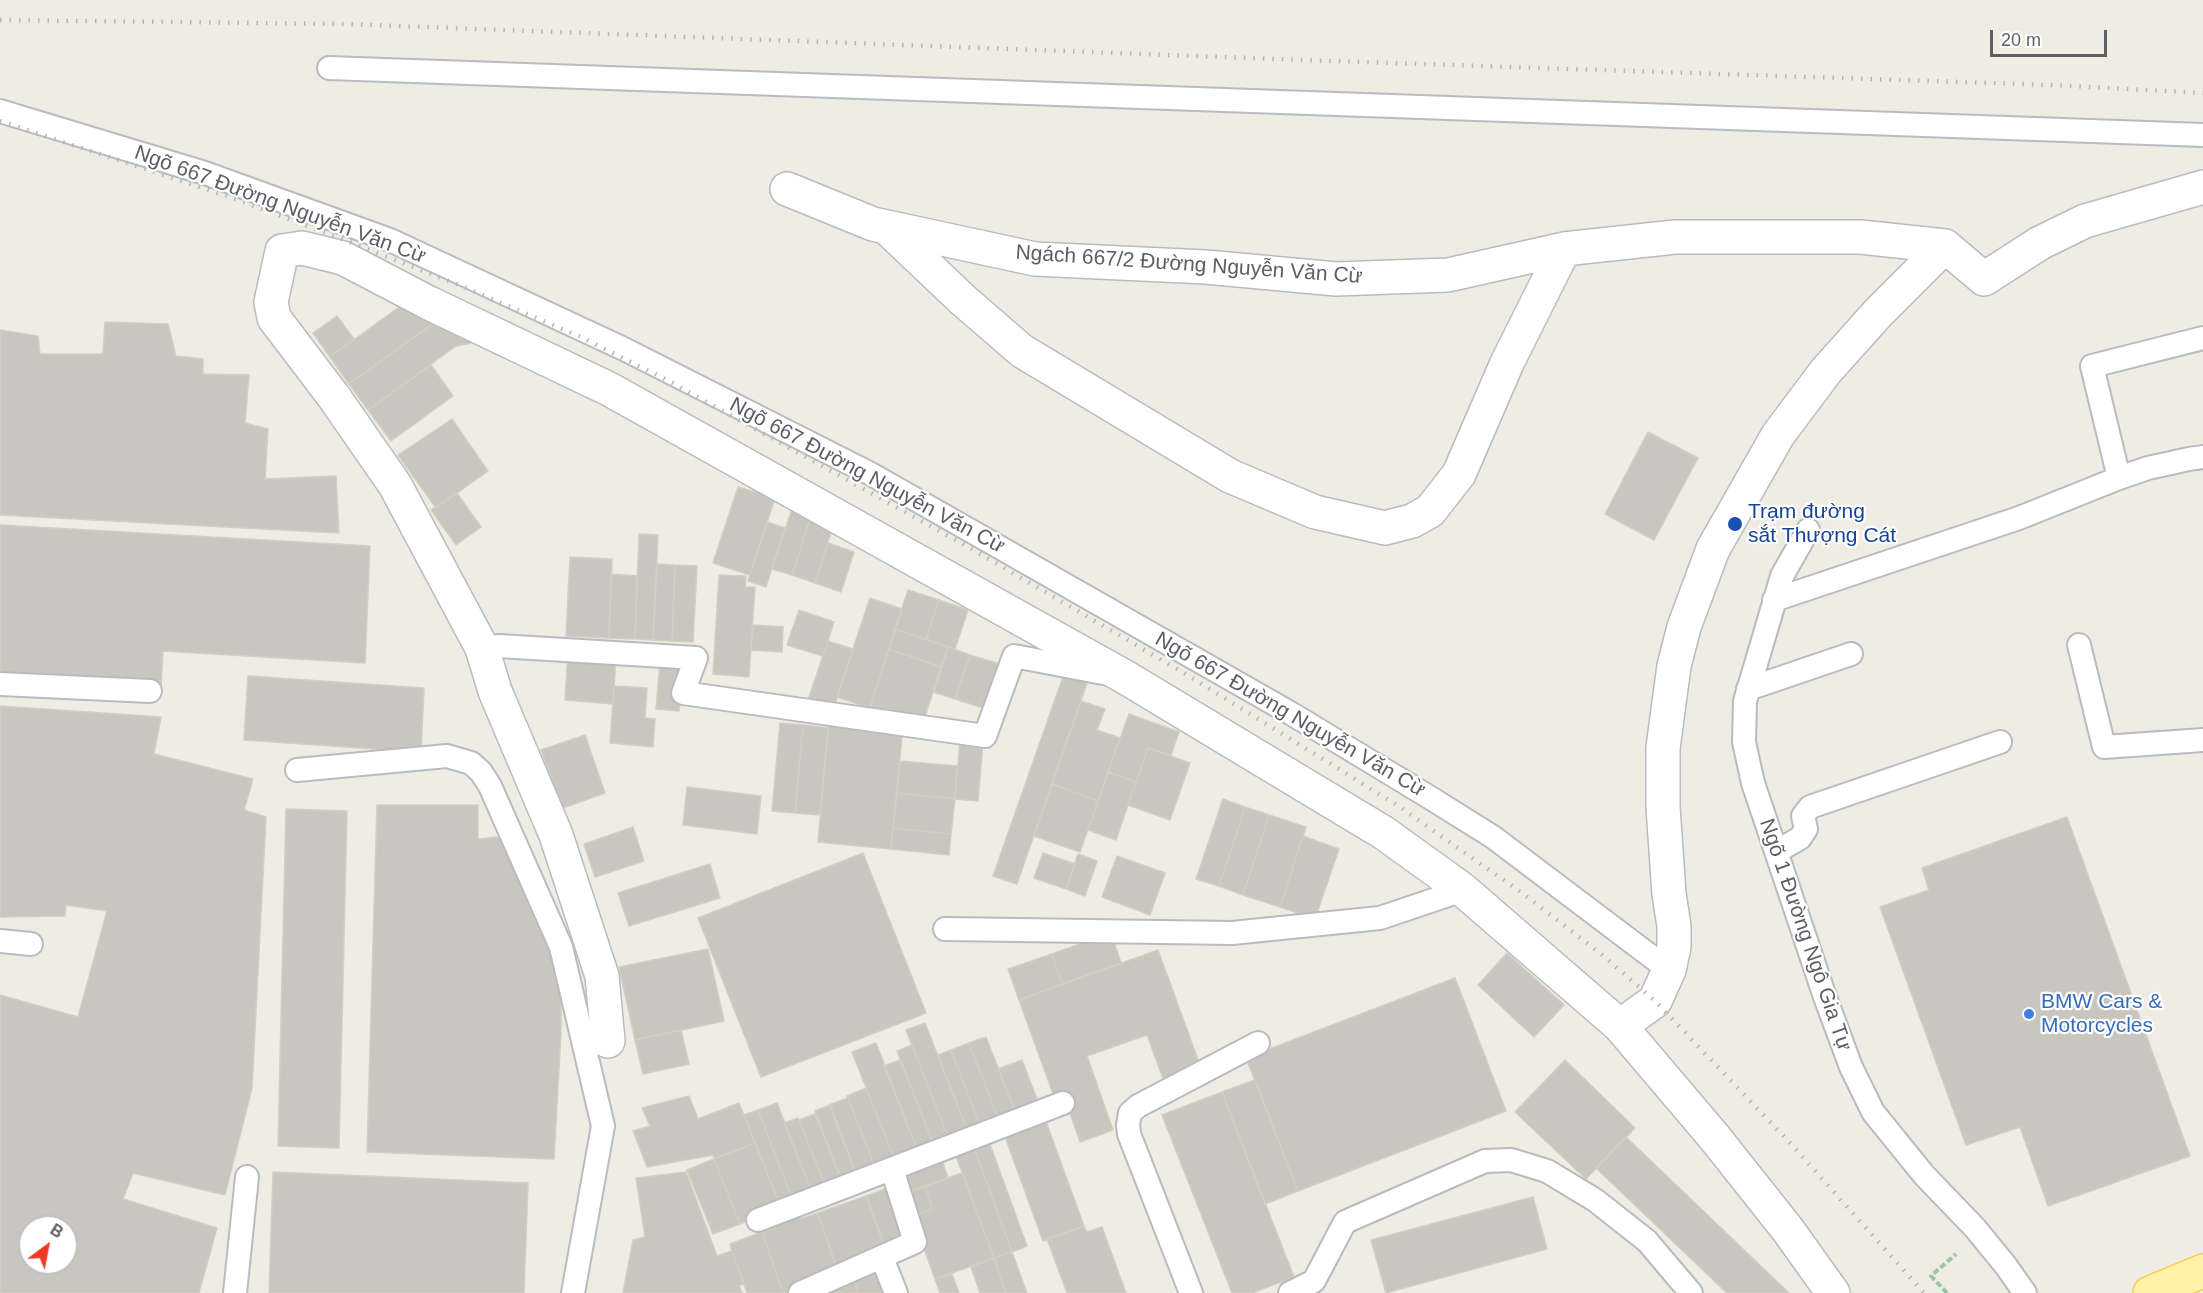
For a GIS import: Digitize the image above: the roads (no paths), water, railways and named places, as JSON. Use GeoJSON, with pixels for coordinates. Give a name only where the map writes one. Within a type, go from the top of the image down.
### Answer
{"type":"FeatureCollection","features":[{"type":"Feature","properties":{"kind":"main road"},"geometry":{"type":"LineString","coordinates":[[2150,1293],[2203,1270]]}},
{"type":"Feature","properties":{"kind":"street"},"geometry":{"type":"LineString","coordinates":[[1620,1026],[1655,1001],[1669,970],[1674,947],[1663,807],[1663,748],[1674,666],[1684,627],[1713,549],[1778,435],[1826,371],[1878,313],[1945,246],[1984,279],[2040,243],[2085,221],[2203,187]]}},
{"type":"Feature","properties":{"kind":"street","name":"Ngách 667/2 Đường Nguyễn Văn Cừ"},"geometry":{"type":"LineString","coordinates":[[787,189],[873,224],[1035,259],[1206,267],[1336,279],[1448,276],[1564,249],[1675,237],[1860,237],[1945,246]]}},
{"type":"Feature","properties":{"kind":"street","name":"Ngách 667/2 Đường Nguyễn Văn Cừ"},"geometry":{"type":"LineString","coordinates":[[885,226],[963,300],[1022,351],[1230,476],[1314,512],[1385,528],[1412,521],[1430,511],[1459,474],[1506,363],[1564,249]]}},
{"type":"Feature","properties":{"kind":"street"},"geometry":{"type":"LineString","coordinates":[[608,1041],[602,976],[556,835],[495,691],[482,648],[395,485],[334,397],[274,318],[270,302],[282,251],[302,248],[343,258],[429,303],[609,389],[1125,677],[1383,833],[1463,890],[1620,1026],[1715,1138],[1788,1230],[1833,1293]]}},
{"type":"Feature","properties":{"kind":"lane"},"geometry":{"type":"LineString","coordinates":[[329,68],[2203,135]]}},
{"type":"Feature","properties":{"kind":"lane","name":"Ngõ 667 Đường Nguyễn Văn Cừ"},"geometry":{"type":"LineString","coordinates":[[0,111],[205,173],[390,240],[624,349],[861,469],[1292,714],[1438,802],[1493,837],[1669,970]]}},
{"type":"Feature","properties":{"kind":"lane"},"geometry":{"type":"LineString","coordinates":[[2119,478],[2092,366],[2203,338]]}},
{"type":"Feature","properties":{"kind":"lane"},"geometry":{"type":"LineString","coordinates":[[1774,600],[2019,518],[2119,478],[2158,466],[2203,457]]}},
{"type":"Feature","properties":{"kind":"lane","name":"Ngõ 1 Đường Ngô Gia Tự"},"geometry":{"type":"LineString","coordinates":[[1808,530],[1782,576],[1745,700],[1744,742],[1753,783],[1836,1027],[1851,1067],[1873,1112],[1924,1175],[2000,1258],[2025,1293]]}},
{"type":"Feature","properties":{"kind":"lane"},"geometry":{"type":"LineString","coordinates":[[2079,645],[2104,747],[2203,740]]}},
{"type":"Feature","properties":{"kind":"lane"},"geometry":{"type":"LineString","coordinates":[[482,648],[499,646],[696,658],[683,693],[985,736],[1014,656],[1125,677]]}},
{"type":"Feature","properties":{"kind":"lane"},"geometry":{"type":"LineString","coordinates":[[1748,689],[1851,654]]}},
{"type":"Feature","properties":{"kind":"lane"},"geometry":{"type":"LineString","coordinates":[[0,684],[150,691]]}},
{"type":"Feature","properties":{"kind":"lane"},"geometry":{"type":"LineString","coordinates":[[1776,852],[1800,838],[1806,829],[1803,816],[1810,807],[2000,742]]}},
{"type":"Feature","properties":{"kind":"lane"},"geometry":{"type":"LineString","coordinates":[[297,770],[447,756],[471,763],[490,786],[561,947],[603,1125],[573,1293]]}},
{"type":"Feature","properties":{"kind":"lane"},"geometry":{"type":"LineString","coordinates":[[945,929],[1232,933],[1380,918],[1463,890]]}},
{"type":"Feature","properties":{"kind":"lane"},"geometry":{"type":"LineString","coordinates":[[0,941],[31,944]]}},
{"type":"Feature","properties":{"kind":"lane"},"geometry":{"type":"LineString","coordinates":[[1191,1293],[1129,1134],[1130,1113],[1138,1106],[1258,1043]]}},
{"type":"Feature","properties":{"kind":"lane"},"geometry":{"type":"LineString","coordinates":[[758,1220],[1063,1103]]}},
{"type":"Feature","properties":{"kind":"lane"},"geometry":{"type":"LineString","coordinates":[[1290,1293],[1314,1281],[1345,1222],[1485,1161],[1511,1160],[1547,1171],[1594,1200],[1647,1241],[1691,1293]]}},
{"type":"Feature","properties":{"kind":"lane"},"geometry":{"type":"LineString","coordinates":[[801,1293],[915,1242],[892,1169]]}},
{"type":"Feature","properties":{"kind":"lane"},"geometry":{"type":"LineString","coordinates":[[235,1293],[247,1177]]}},
{"type":"Feature","properties":{"kind":"lane"},"geometry":{"type":"LineString","coordinates":[[882,1258],[896,1293]]}},
{"type":"Feature","properties":{"kind":"railway"},"geometry":{"type":"LineString","coordinates":[[0,20],[345,24],[2050,85],[2203,93]]}},
{"type":"Feature","properties":{"kind":"railway"},"geometry":{"type":"LineString","coordinates":[[0,121],[230,197],[464,287],[581,337],[665,379],[963,544],[1184,673],[1397,805],[1522,893],[1600,953],[1655,1001],[1792,1145],[1924,1293]]}},
{"type":"Feature","properties":{"kind":"place","name":"Trạm đường sắt Thượng Cát"},"geometry":{"type":"Point","coordinates":[1735,524]}},
{"type":"Feature","properties":{"kind":"place","name":"BMW Cars & Motorcycles"},"geometry":{"type":"Point","coordinates":[2029,1014]}}]}
